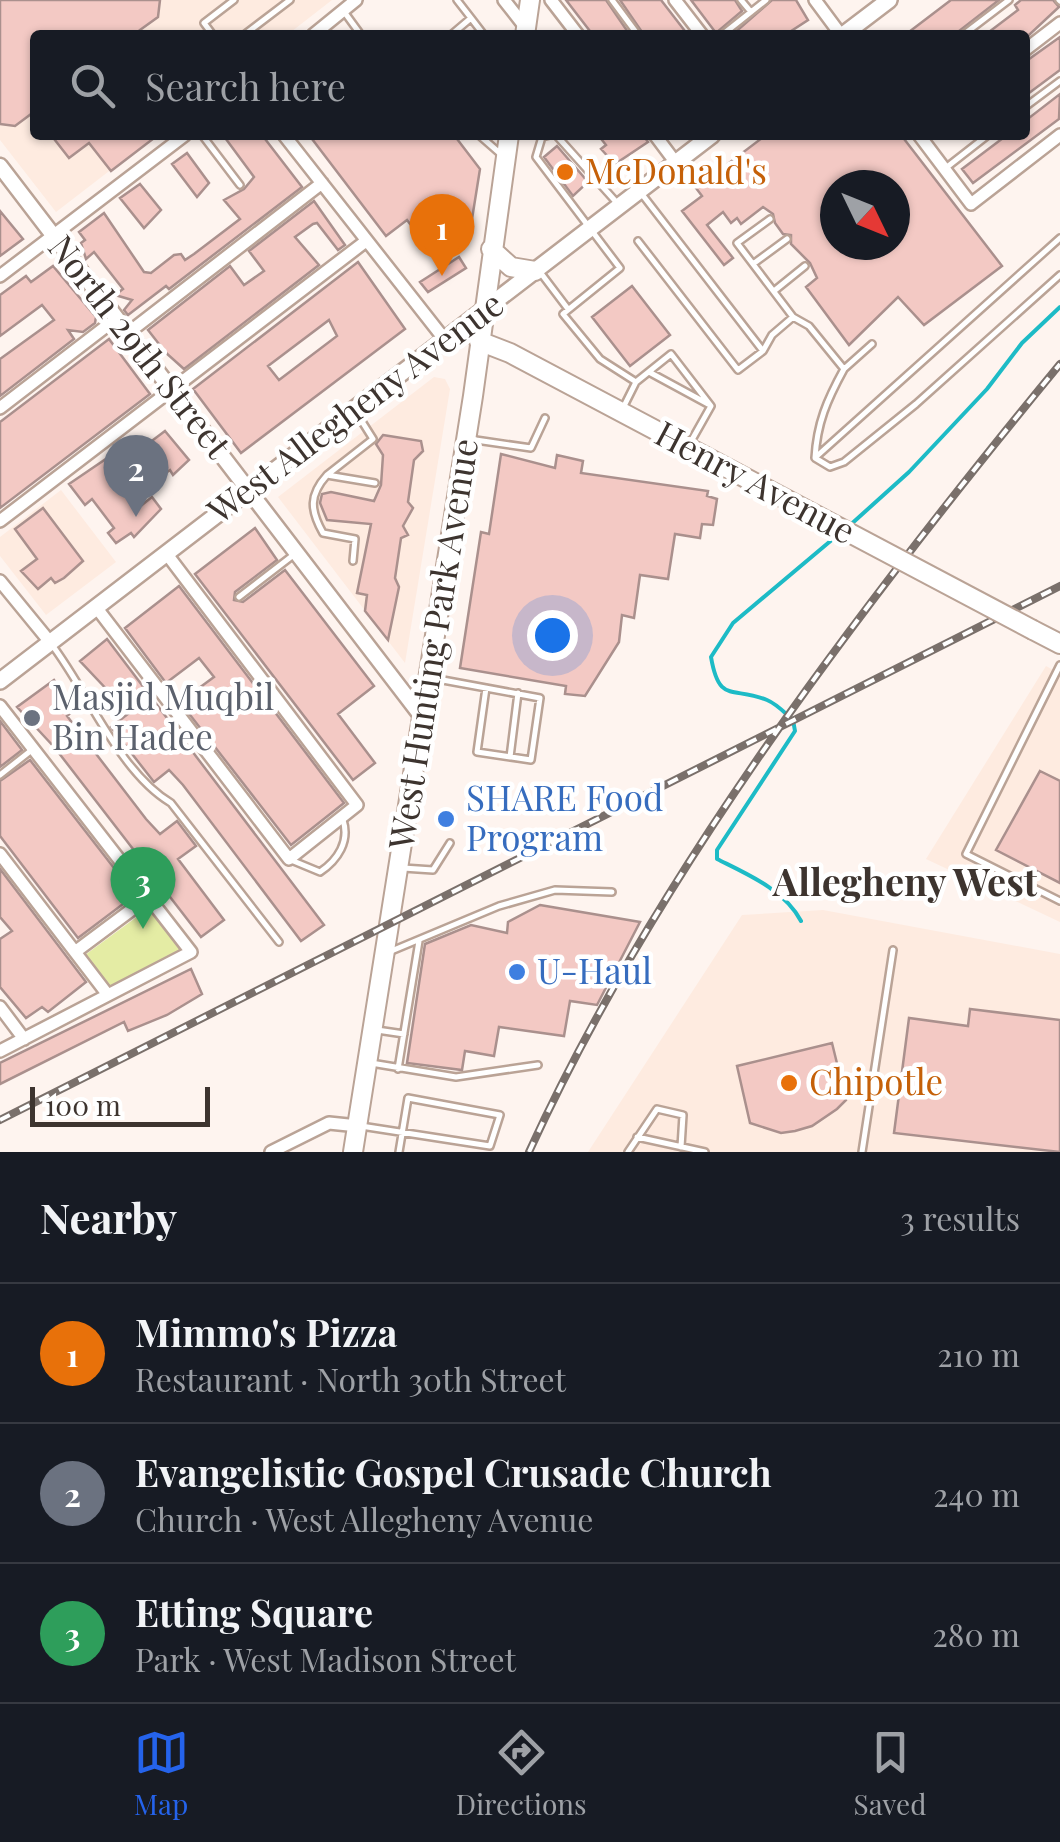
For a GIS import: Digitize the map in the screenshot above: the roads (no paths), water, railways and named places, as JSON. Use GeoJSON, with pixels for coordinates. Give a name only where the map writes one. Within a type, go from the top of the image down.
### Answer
{"type":"FeatureCollection","features":[{"type":"Feature","properties":{"kind":"main road"},"geometry":{"type":"LineString","coordinates":[[525,30],[530,0]]}},
{"type":"Feature","properties":{"kind":"main road"},"geometry":{"type":"LineString","coordinates":[[849,30],[888,0]]}},
{"type":"Feature","properties":{"kind":"main road","name":"West Hunting Park Avenue"},"geometry":{"type":"LineString","coordinates":[[353,1152],[466,439],[508,140]]}},
{"type":"Feature","properties":{"kind":"main road","name":"West Allegheny Avenue"},"geometry":{"type":"LineString","coordinates":[[0,680],[706,140]]}},
{"type":"Feature","properties":{"kind":"main road"},"geometry":{"type":"LineString","coordinates":[[491,248],[510,267],[536,270]]}},
{"type":"Feature","properties":{"kind":"main road","name":"Henry Avenue"},"geometry":{"type":"LineString","coordinates":[[445,340],[479,341],[1060,644]]}},
{"type":"Feature","properties":{"kind":"street"},"geometry":{"type":"LineString","coordinates":[[319,30],[356,0]]}},
{"type":"Feature","properties":{"kind":"street"},"geometry":{"type":"LineString","coordinates":[[504,0],[524,30]]}},
{"type":"Feature","properties":{"kind":"street"},"geometry":{"type":"LineString","coordinates":[[551,0],[574,30]]}},
{"type":"Feature","properties":{"kind":"street"},"geometry":{"type":"LineString","coordinates":[[675,0],[698,30]]}},
{"type":"Feature","properties":{"kind":"street"},"geometry":{"type":"LineString","coordinates":[[815,0],[838,30]]}},
{"type":"Feature","properties":{"kind":"street"},"geometry":{"type":"LineString","coordinates":[[1030,46],[1060,22]]}},
{"type":"Feature","properties":{"kind":"street"},"geometry":{"type":"LineString","coordinates":[[922,140],[973,202],[1060,135]]}},
{"type":"Feature","properties":{"kind":"street"},"geometry":{"type":"LineString","coordinates":[[0,276],[178,140]]}},
{"type":"Feature","properties":{"kind":"street"},"geometry":{"type":"LineString","coordinates":[[288,140],[445,340]]}},
{"type":"Feature","properties":{"kind":"street"},"geometry":{"type":"LineString","coordinates":[[658,140],[676,163]]}},
{"type":"Feature","properties":{"kind":"street","name":"North 29th Street"},"geometry":{"type":"LineString","coordinates":[[0,166],[423,718]]}},
{"type":"Feature","properties":{"kind":"street"},"geometry":{"type":"LineString","coordinates":[[128,332],[322,183]]}},
{"type":"Feature","properties":{"kind":"street"},"geometry":{"type":"LineString","coordinates":[[0,521],[366,241]]}},
{"type":"Feature","properties":{"kind":"street"},"geometry":{"type":"LineString","coordinates":[[0,408],[117,318]]}},
{"type":"Feature","properties":{"kind":"street"},"geometry":{"type":"LineString","coordinates":[[96,607],[289,859],[357,805],[166,554]]}},
{"type":"Feature","properties":{"kind":"street"},"geometry":{"type":"LineString","coordinates":[[0,581],[50,642]]}},
{"type":"Feature","properties":{"kind":"street"},"geometry":{"type":"LineString","coordinates":[[0,706],[191,952],[1,1048]]}},
{"type":"Feature","properties":{"kind":"street"},"geometry":{"type":"LineString","coordinates":[[0,854],[108,995]]}},
{"type":"Feature","properties":{"kind":"street"},"geometry":{"type":"LineString","coordinates":[[75,952],[150,896]]}},
{"type":"Feature","properties":{"kind":"street"},"geometry":{"type":"LineString","coordinates":[[0,1007],[24,1039]]}},
{"type":"Feature","properties":{"kind":"street"},"geometry":{"type":"LineString","coordinates":[[271,1152],[329,1123],[358,1126]]}},
{"type":"Feature","properties":{"kind":"lane"},"geometry":{"type":"LineString","coordinates":[[209,30],[204,23],[234,0]]}},
{"type":"Feature","properties":{"kind":"lane"},"geometry":{"type":"LineString","coordinates":[[251,30],[290,0]]}},
{"type":"Feature","properties":{"kind":"lane"},"geometry":{"type":"LineString","coordinates":[[457,0],[480,30]]}},
{"type":"Feature","properties":{"kind":"lane"},"geometry":{"type":"LineString","coordinates":[[612,0],[634,30]]}},
{"type":"Feature","properties":{"kind":"lane"},"geometry":{"type":"LineString","coordinates":[[742,0],[751,12]]}},
{"type":"Feature","properties":{"kind":"lane"},"geometry":{"type":"LineString","coordinates":[[728,30],[766,0]]}},
{"type":"Feature","properties":{"kind":"lane"},"geometry":{"type":"LineString","coordinates":[[970,30],[1009,0]]}},
{"type":"Feature","properties":{"kind":"lane"},"geometry":{"type":"LineString","coordinates":[[343,11],[358,30]]}},
{"type":"Feature","properties":{"kind":"lane"},"geometry":{"type":"LineString","coordinates":[[457,30],[471,18]]}},
{"type":"Feature","properties":{"kind":"lane"},"geometry":{"type":"LineString","coordinates":[[1030,103],[1060,80]]}},
{"type":"Feature","properties":{"kind":"lane"},"geometry":{"type":"LineString","coordinates":[[206,140],[240,185]]}},
{"type":"Feature","properties":{"kind":"lane"},"geometry":{"type":"LineString","coordinates":[[484,140],[505,158]]}},
{"type":"Feature","properties":{"kind":"lane"},"geometry":{"type":"LineString","coordinates":[[541,140],[536,157],[620,268],[563,314],[600,359],[636,382]]}},
{"type":"Feature","properties":{"kind":"lane"},"geometry":{"type":"LineString","coordinates":[[558,140],[620,206]]}},
{"type":"Feature","properties":{"kind":"lane"},"geometry":{"type":"LineString","coordinates":[[944,168],[981,140]]}},
{"type":"Feature","properties":{"kind":"lane"},"geometry":{"type":"LineString","coordinates":[[640,191],[763,350]]}},
{"type":"Feature","properties":{"kind":"lane"},"geometry":{"type":"LineString","coordinates":[[770,218],[738,243],[794,317],[809,326],[844,370]]}},
{"type":"Feature","properties":{"kind":"lane"},"geometry":{"type":"LineString","coordinates":[[815,458],[1060,238]]}},
{"type":"Feature","properties":{"kind":"lane"},"geometry":{"type":"LineString","coordinates":[[754,264],[787,239]]}},
{"type":"Feature","properties":{"kind":"lane"},"geometry":{"type":"LineString","coordinates":[[638,242],[738,370],[794,317]]}},
{"type":"Feature","properties":{"kind":"lane"},"geometry":{"type":"LineString","coordinates":[[774,291],[805,266]]}},
{"type":"Feature","properties":{"kind":"lane"},"geometry":{"type":"LineString","coordinates":[[536,270],[568,310]]}},
{"type":"Feature","properties":{"kind":"lane"},"geometry":{"type":"LineString","coordinates":[[815,458],[830,467],[844,462],[916,404],[1060,276]]}},
{"type":"Feature","properties":{"kind":"lane"},"geometry":{"type":"LineString","coordinates":[[815,458],[822,410],[844,370],[872,344]]}},
{"type":"Feature","properties":{"kind":"lane"},"geometry":{"type":"LineString","coordinates":[[621,412],[636,382],[672,354],[711,406]]}},
{"type":"Feature","properties":{"kind":"lane"},"geometry":{"type":"LineString","coordinates":[[648,372],[711,406]]}},
{"type":"Feature","properties":{"kind":"lane"},"geometry":{"type":"LineString","coordinates":[[688,448],[711,406]]}},
{"type":"Feature","properties":{"kind":"lane"},"geometry":{"type":"LineString","coordinates":[[352,561],[355,539],[323,532],[312,514],[314,490],[373,440],[354,410]]}},
{"type":"Feature","properties":{"kind":"lane"},"geometry":{"type":"LineString","coordinates":[[466,439],[531,448],[545,418]]}},
{"type":"Feature","properties":{"kind":"lane"},"geometry":{"type":"LineString","coordinates":[[328,475],[375,483]]}},
{"type":"Feature","properties":{"kind":"lane"},"geometry":{"type":"LineString","coordinates":[[238,597],[296,552]]}},
{"type":"Feature","properties":{"kind":"lane"},"geometry":{"type":"LineString","coordinates":[[50,642],[92,710],[155,793],[171,803],[280,942]]}},
{"type":"Feature","properties":{"kind":"lane"},"geometry":{"type":"LineString","coordinates":[[1060,665],[966,854],[1060,901]]}},
{"type":"Feature","properties":{"kind":"lane"},"geometry":{"type":"LineString","coordinates":[[429,678],[518,693],[540,698],[531,760],[477,752],[486,688]]}},
{"type":"Feature","properties":{"kind":"lane"},"geometry":{"type":"LineString","coordinates":[[510,757],[518,693]]}},
{"type":"Feature","properties":{"kind":"lane"},"geometry":{"type":"LineString","coordinates":[[0,775],[34,749]]}},
{"type":"Feature","properties":{"kind":"lane"},"geometry":{"type":"LineString","coordinates":[[289,859],[320,872],[331,864],[344,842],[342,817]]}},
{"type":"Feature","properties":{"kind":"lane"},"geometry":{"type":"LineString","coordinates":[[400,868],[433,870],[450,843]]}},
{"type":"Feature","properties":{"kind":"lane"},"geometry":{"type":"LineString","coordinates":[[386,954],[499,906],[555,890],[612,892]]}},
{"type":"Feature","properties":{"kind":"lane"},"geometry":{"type":"LineString","coordinates":[[398,1068],[419,941]]}},
{"type":"Feature","properties":{"kind":"lane"},"geometry":{"type":"LineString","coordinates":[[862,1152],[893,950]]}},
{"type":"Feature","properties":{"kind":"lane"},"geometry":{"type":"LineString","coordinates":[[374,1030],[404,1034]]}},
{"type":"Feature","properties":{"kind":"lane"},"geometry":{"type":"LineString","coordinates":[[368,1063],[456,1078],[538,1065]]}},
{"type":"Feature","properties":{"kind":"lane"},"geometry":{"type":"LineString","coordinates":[[358,1126],[402,1132],[476,1148],[490,1146],[500,1115],[408,1098],[402,1132],[398,1152]]}},
{"type":"Feature","properties":{"kind":"lane"},"geometry":{"type":"LineString","coordinates":[[628,1152],[657,1109],[671,1109],[684,1115],[681,1147]]}},
{"type":"Feature","properties":{"kind":"lane"},"geometry":{"type":"LineString","coordinates":[[637,1137],[705,1152]]}},
{"type":"Feature","properties":{"kind":"waterway"},"geometry":{"type":"LineString","coordinates":[[848,527],[909,472],[987,389],[1022,343],[1060,307]]}},
{"type":"Feature","properties":{"kind":"waterway"},"geometry":{"type":"LineString","coordinates":[[801,921],[775,892],[717,859],[717,850],[795,731],[793,720],[771,702],[723,688],[711,657],[733,623],[840,533]]}},
{"type":"Feature","properties":{"kind":"railway"},"geometry":{"type":"LineString","coordinates":[[529,1152],[581,1047],[639,944],[769,742],[913,548],[1060,364]]}},
{"type":"Feature","properties":{"kind":"railway"},"geometry":{"type":"LineString","coordinates":[[0,1120],[1060,586]]}},
{"type":"Feature","properties":{"kind":"place","name":"McDonald's"},"geometry":{"type":"Point","coordinates":[565,172]}},
{"type":"Feature","properties":{"kind":"place","name":"Mimmo's Pizza"},"geometry":{"type":"Point","coordinates":[442,276]}},
{"type":"Feature","properties":{"kind":"place","name":"Evangelistic Gospel Crusade Church"},"geometry":{"type":"Point","coordinates":[136,517]}},
{"type":"Feature","properties":{"kind":"place","name":"Masjid Muqbil Bin Hadee"},"geometry":{"type":"Point","coordinates":[32,718]}},
{"type":"Feature","properties":{"kind":"place","name":"SHARE Food Program"},"geometry":{"type":"Point","coordinates":[446,819]}},
{"type":"Feature","properties":{"kind":"place","name":"Etting Square"},"geometry":{"type":"Point","coordinates":[143,929]}},
{"type":"Feature","properties":{"kind":"place","name":"U-Haul"},"geometry":{"type":"Point","coordinates":[517,972]}},
{"type":"Feature","properties":{"kind":"place","name":"Chipotle"},"geometry":{"type":"Point","coordinates":[789,1083]}},
{"type":"Feature","properties":{"kind":"district","name":"Allegheny West"},"geometry":{"type":"Point","coordinates":[905,883]}}]}
